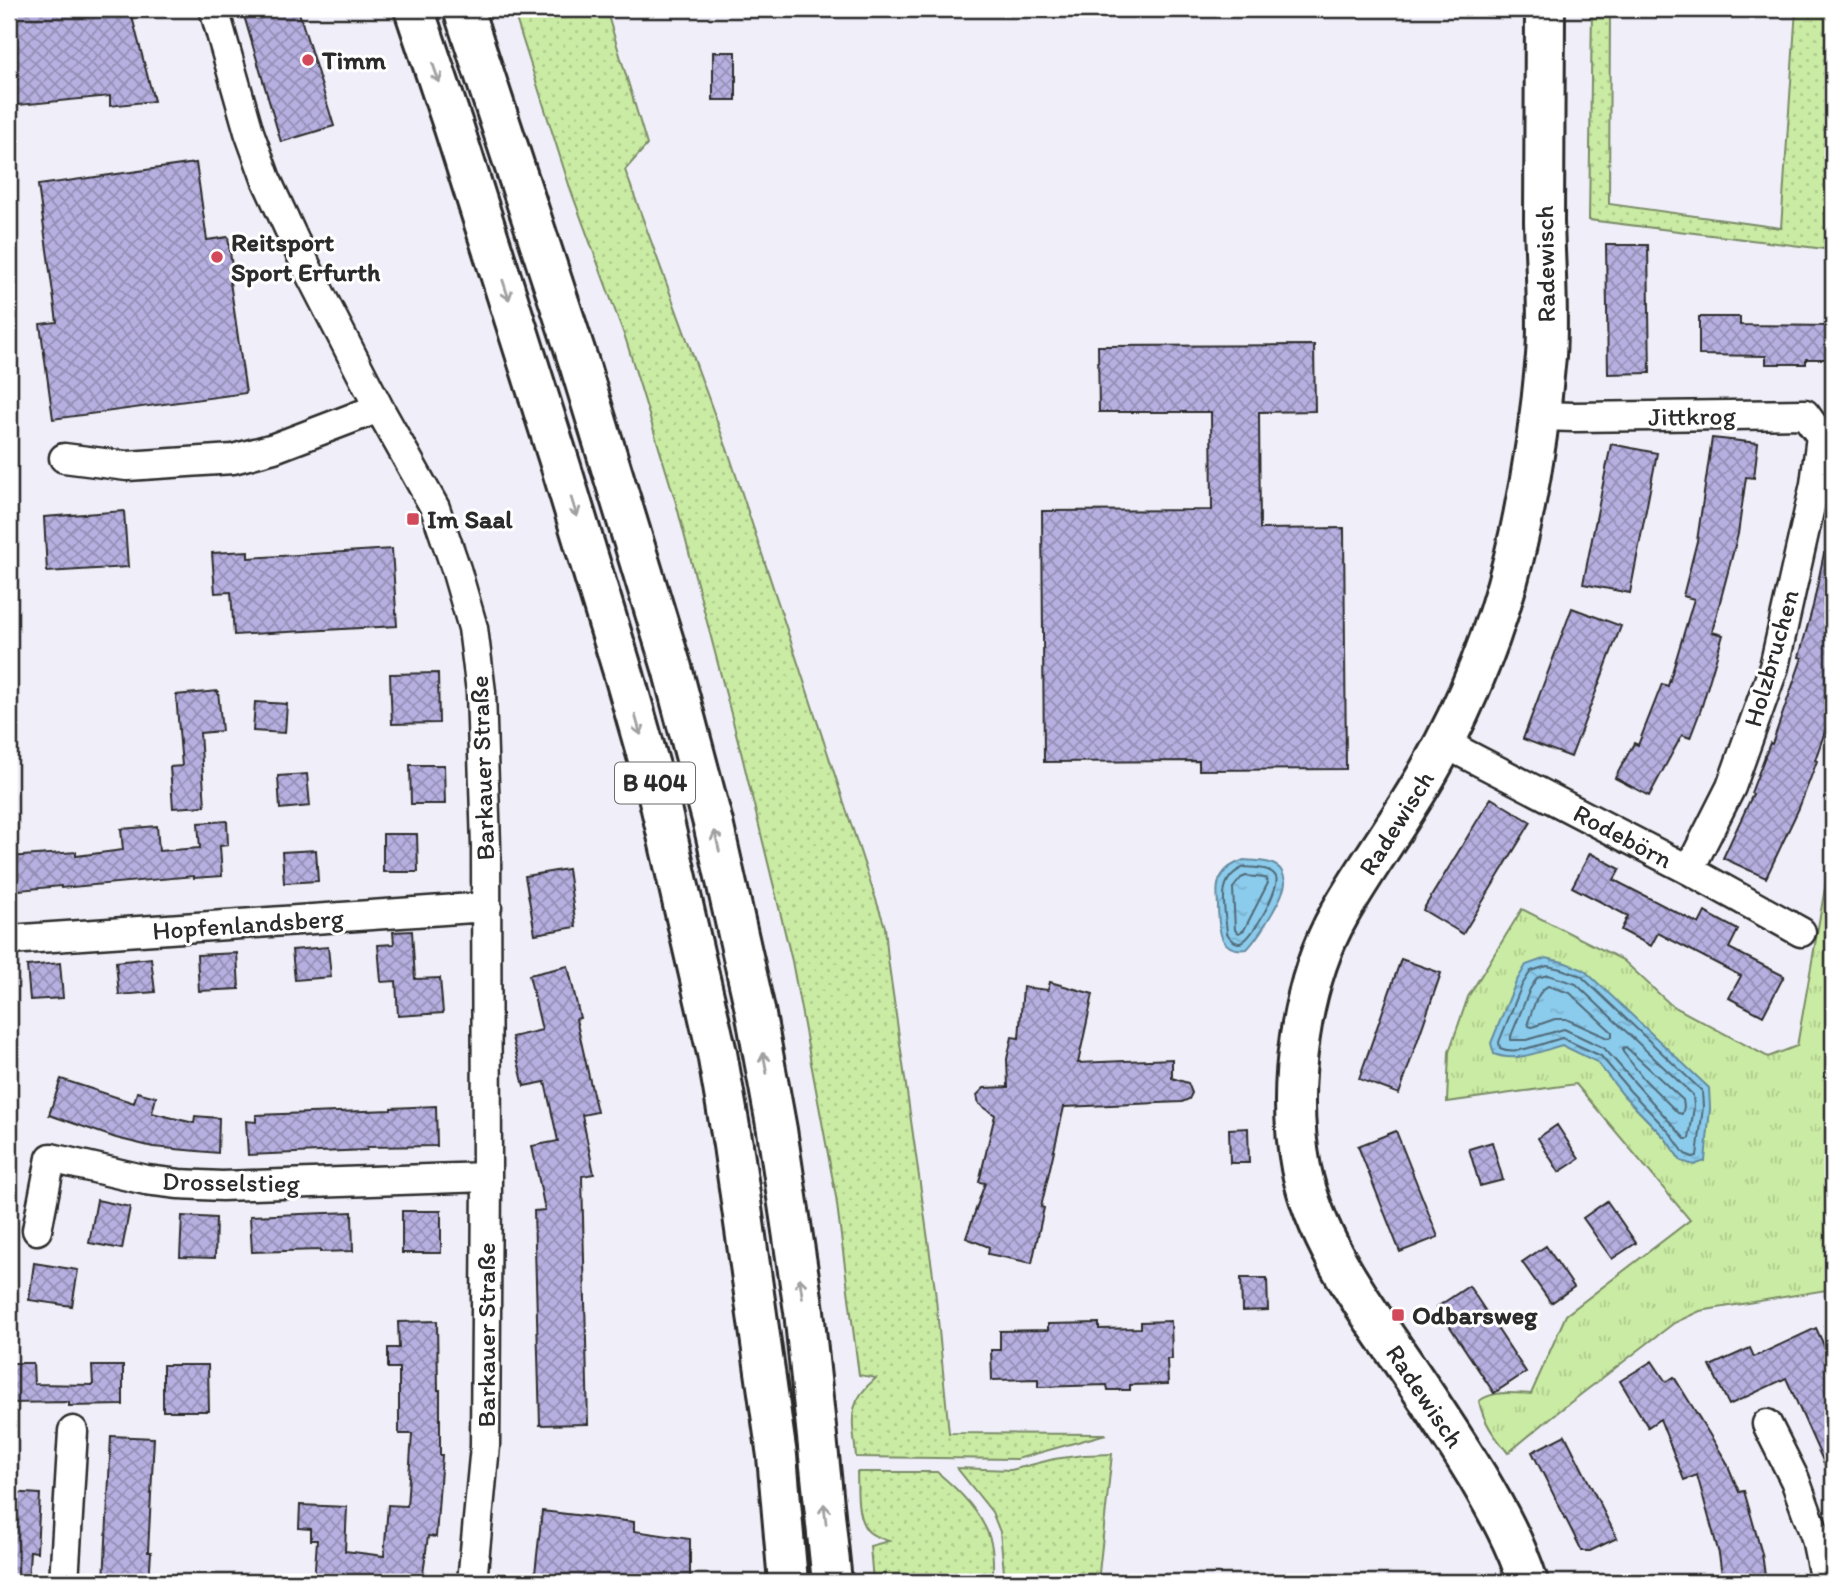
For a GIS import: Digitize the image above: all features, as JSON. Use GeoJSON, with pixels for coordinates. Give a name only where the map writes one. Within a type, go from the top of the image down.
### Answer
{"type":"FeatureCollection","features":[{"type":"Feature","properties":{"kind":"main road","name":"B 404"},"geometry":{"type":"LineString","coordinates":[[414,9],[565,480],[657,791],[717,1053],[733,1145],[777,1456],[788,1582]]}},
{"type":"Feature","properties":{"kind":"main road","name":"B 404"},"geometry":{"type":"LineString","coordinates":[[463,9],[579,363],[672,668],[713,823],[755,1010],[778,1130],[804,1311],[832,1582]]}},
{"type":"Feature","properties":{"kind":"main road","name":"Radewisch"},"geometry":{"type":"LineString","coordinates":[[1528,1582],[1521,1559],[1496,1508],[1444,1423],[1359,1299],[1335,1259],[1309,1199],[1301,1169],[1295,1116],[1296,1075],[1308,995],[1325,947],[1338,917],[1409,805],[1468,695],[1504,596],[1527,498],[1540,416],[1546,352],[1545,9]]}},
{"type":"Feature","properties":{"kind":"street","name":"Barkauer Straße"},"geometry":{"type":"LineString","coordinates":[[214,9],[249,132],[266,179],[308,270],[435,509],[473,628],[481,692],[487,906],[487,1177],[485,1446],[472,1582]]}},
{"type":"Feature","properties":{"kind":"street"},"geometry":{"type":"LineString","coordinates":[[64,458],[127,466],[233,459],[274,448],[379,408]]}},
{"type":"Feature","properties":{"kind":"street","name":"Jittkrog"},"geometry":{"type":"LineString","coordinates":[[1540,416],[1805,414],[1827,435]]}},
{"type":"Feature","properties":{"kind":"street","name":"Holzbruchen"},"geometry":{"type":"LineString","coordinates":[[1689,870],[1731,787],[1774,667],[1827,435]]}},
{"type":"Feature","properties":{"kind":"street","name":"Rodebörn"},"geometry":{"type":"LineString","coordinates":[[1444,743],[1689,870],[1801,932]]}},
{"type":"Feature","properties":{"kind":"street","name":"Hopfenlandsberg"},"geometry":{"type":"LineString","coordinates":[[9,940],[487,906]]}},
{"type":"Feature","properties":{"kind":"street","name":"Drosselstieg"},"geometry":{"type":"LineString","coordinates":[[37,1230],[51,1158],[146,1180],[222,1186],[487,1177]]}},
{"type":"Feature","properties":{"kind":"street"},"geometry":{"type":"LineString","coordinates":[[1767,1424],[1795,1480],[1816,1538],[1825,1582]]}},
{"type":"Feature","properties":{"kind":"street"},"geometry":{"type":"LineString","coordinates":[[64,1582],[73,1431]]}},
{"type":"Feature","properties":{"kind":"green space"},"geometry":{"type":"Polygon","coordinates":[[[513,9],[606,9],[647,145],[625,170],[730,457],[885,927],[935,1289],[949,1433],[1106,1434],[1017,1459],[856,1457],[853,1423],[855,1405],[866,1387],[876,1378],[859,1375],[836,1197],[792,961],[676,503],[626,340],[570,188],[513,9]]]}},
{"type":"Feature","properties":{"kind":"green space"},"geometry":{"type":"Polygon","coordinates":[[[1592,9],[1610,9],[1609,204],[1781,228],[1796,9],[1833,9],[1833,250],[1589,220],[1592,9]]]}},
{"type":"Feature","properties":{"kind":"green space"},"geometry":{"type":"Polygon","coordinates":[[[1833,843],[1833,1005],[1829,1081],[1833,1134],[1833,1301],[1826,1290],[1700,1311],[1674,1323],[1508,1453],[1494,1435],[1479,1401],[1497,1394],[1531,1394],[1566,1315],[1690,1220],[1576,1084],[1447,1102],[1449,1052],[1468,997],[1522,909],[1623,960],[1671,1005],[1768,1057],[1797,1046],[1833,843]],[[1562,1045],[1597,1061],[1624,1096],[1665,1138],[1681,1161],[1704,1161],[1710,1108],[1562,1045]]]}},
{"type":"Feature","properties":{"kind":"green space"},"geometry":{"type":"Polygon","coordinates":[[[1112,1454],[1098,1582],[1005,1582],[1000,1532],[992,1512],[957,1468],[1011,1470],[1054,1459],[1112,1454]]]}},
{"type":"Feature","properties":{"kind":"green space"},"geometry":{"type":"Polygon","coordinates":[[[857,1472],[937,1472],[962,1495],[983,1522],[992,1548],[993,1582],[873,1582],[870,1546],[889,1541],[869,1532],[861,1520],[857,1472]]]}},
{"type":"Feature","properties":{"kind":"water"},"geometry":{"type":"Polygon","coordinates":[[[1244,860],[1273,864],[1281,870],[1285,881],[1276,906],[1257,936],[1247,949],[1237,949],[1230,947],[1222,938],[1218,887],[1226,870],[1244,860]]]}},
{"type":"Feature","properties":{"kind":"water"},"geometry":{"type":"Polygon","coordinates":[[[1546,958],[1584,970],[1709,1088],[1705,1161],[1694,1165],[1681,1161],[1665,1138],[1624,1096],[1597,1062],[1562,1045],[1520,1057],[1494,1054],[1491,1043],[1516,982],[1526,965],[1546,958]]]}},
{"type":"Feature","properties":{"kind":"building"},"geometry":{"type":"Polygon","coordinates":[[[9,9],[130,9],[154,101],[110,106],[110,96],[9,106],[9,9]]]}},
{"type":"Feature","properties":{"kind":"building"},"geometry":{"type":"Polygon","coordinates":[[[242,9],[298,9],[334,126],[281,142],[242,9]]]}},
{"type":"Feature","properties":{"kind":"building"},"geometry":{"type":"Polygon","coordinates":[[[713,52],[736,52],[736,100],[713,100],[713,52]]]}},
{"type":"Feature","properties":{"kind":"building"},"geometry":{"type":"Polygon","coordinates":[[[196,163],[207,240],[228,237],[233,274],[229,275],[246,393],[53,419],[40,324],[57,322],[38,185],[196,163]]]}},
{"type":"Feature","properties":{"kind":"building"},"geometry":{"type":"Polygon","coordinates":[[[1606,245],[1648,245],[1650,373],[1608,374],[1606,245]]]}},
{"type":"Feature","properties":{"kind":"building"},"geometry":{"type":"Polygon","coordinates":[[[1699,317],[1740,317],[1740,325],[1833,326],[1833,359],[1806,359],[1806,364],[1766,364],[1766,356],[1699,355],[1699,317]]]}},
{"type":"Feature","properties":{"kind":"building"},"geometry":{"type":"Polygon","coordinates":[[[1314,345],[1315,411],[1259,412],[1260,529],[1344,528],[1346,769],[1199,770],[1199,761],[1044,762],[1042,511],[1212,510],[1211,412],[1099,412],[1098,346],[1314,345]]]}},
{"type":"Feature","properties":{"kind":"building"},"geometry":{"type":"Polygon","coordinates":[[[1712,438],[1758,443],[1754,478],[1746,477],[1738,534],[1712,632],[1723,635],[1701,709],[1690,738],[1682,735],[1649,796],[1615,778],[1634,743],[1638,745],[1662,684],[1668,686],[1694,599],[1683,596],[1697,541],[1712,438]]]}},
{"type":"Feature","properties":{"kind":"building"},"geometry":{"type":"Polygon","coordinates":[[[1611,444],[1657,453],[1630,593],[1583,584],[1611,444]]]}},
{"type":"Feature","properties":{"kind":"building"},"geometry":{"type":"Polygon","coordinates":[[[124,511],[128,567],[47,572],[44,517],[124,511]]]}},
{"type":"Feature","properties":{"kind":"building"},"geometry":{"type":"Polygon","coordinates":[[[392,549],[397,626],[234,635],[231,592],[215,593],[212,553],[248,551],[248,558],[392,549]]]}},
{"type":"Feature","properties":{"kind":"building"},"geometry":{"type":"Polygon","coordinates":[[[1824,553],[1833,554],[1833,709],[1799,808],[1766,878],[1723,858],[1753,794],[1751,793],[1770,743],[1772,744],[1802,658],[1799,657],[1824,553]]]}},
{"type":"Feature","properties":{"kind":"building"},"geometry":{"type":"Polygon","coordinates":[[[1572,608],[1621,626],[1571,757],[1523,739],[1572,608]]]}},
{"type":"Feature","properties":{"kind":"building"},"geometry":{"type":"Polygon","coordinates":[[[438,673],[439,723],[392,724],[390,674],[438,673]]]}},
{"type":"Feature","properties":{"kind":"building"},"geometry":{"type":"Polygon","coordinates":[[[218,691],[222,731],[200,733],[205,806],[173,808],[170,767],[182,766],[176,695],[218,691]]]}},
{"type":"Feature","properties":{"kind":"building"},"geometry":{"type":"Polygon","coordinates":[[[255,702],[287,704],[285,733],[253,731],[255,702]]]}},
{"type":"Feature","properties":{"kind":"building"},"geometry":{"type":"Polygon","coordinates":[[[410,765],[444,765],[445,804],[411,804],[410,765]]]}},
{"type":"Feature","properties":{"kind":"building"},"geometry":{"type":"Polygon","coordinates":[[[307,774],[310,806],[280,809],[278,776],[307,774]]]}},
{"type":"Feature","properties":{"kind":"building"},"geometry":{"type":"Polygon","coordinates":[[[1491,798],[1531,822],[1463,934],[1423,910],[1491,798]]]}},
{"type":"Feature","properties":{"kind":"building"},"geometry":{"type":"Polygon","coordinates":[[[227,821],[228,845],[220,846],[222,876],[9,891],[9,857],[76,852],[76,856],[123,850],[121,829],[157,826],[159,851],[200,848],[198,823],[227,821]]]}},
{"type":"Feature","properties":{"kind":"building"},"geometry":{"type":"Polygon","coordinates":[[[383,834],[417,834],[418,872],[383,872],[383,834]]]}},
{"type":"Feature","properties":{"kind":"building"},"geometry":{"type":"Polygon","coordinates":[[[316,850],[318,881],[284,883],[282,852],[316,850]]]}},
{"type":"Feature","properties":{"kind":"building"},"geometry":{"type":"Polygon","coordinates":[[[1590,853],[1620,869],[1614,880],[1699,924],[1705,912],[1738,930],[1729,948],[1784,976],[1763,1016],[1729,998],[1741,976],[1658,933],[1651,946],[1621,930],[1628,916],[1572,887],[1590,853]]]}},
{"type":"Feature","properties":{"kind":"building"},"geometry":{"type":"Polygon","coordinates":[[[568,869],[576,927],[535,934],[525,876],[568,869]]]}},
{"type":"Feature","properties":{"kind":"building"},"geometry":{"type":"Polygon","coordinates":[[[412,931],[415,979],[440,978],[443,1013],[398,1016],[396,981],[381,982],[378,945],[394,944],[393,932],[412,931]]]}},
{"type":"Feature","properties":{"kind":"building"},"geometry":{"type":"Polygon","coordinates":[[[328,947],[331,977],[295,980],[292,950],[328,947]]]}},
{"type":"Feature","properties":{"kind":"building"},"geometry":{"type":"Polygon","coordinates":[[[237,953],[239,989],[199,991],[197,955],[237,953]]]}},
{"type":"Feature","properties":{"kind":"building"},"geometry":{"type":"Polygon","coordinates":[[[151,958],[155,992],[119,995],[116,962],[151,958]]]}},
{"type":"Feature","properties":{"kind":"building"},"geometry":{"type":"Polygon","coordinates":[[[1401,959],[1441,973],[1399,1094],[1359,1079],[1401,959]]]}},
{"type":"Feature","properties":{"kind":"building"},"geometry":{"type":"Polygon","coordinates":[[[60,963],[63,998],[30,1000],[27,966],[60,963]]]}},
{"type":"Feature","properties":{"kind":"building"},"geometry":{"type":"Polygon","coordinates":[[[568,966],[580,1018],[576,1019],[597,1112],[582,1115],[594,1174],[582,1176],[588,1424],[540,1425],[534,1211],[545,1210],[532,1146],[558,1141],[545,1082],[524,1086],[512,1037],[542,1030],[529,975],[568,966]]]}},
{"type":"Feature","properties":{"kind":"building"},"geometry":{"type":"Polygon","coordinates":[[[1050,982],[1093,994],[1078,1063],[1172,1059],[1172,1078],[1188,1083],[1192,1093],[1189,1099],[1182,1102],[1064,1107],[1041,1207],[1044,1208],[1032,1263],[988,1254],[989,1247],[966,1238],[985,1183],[979,1182],[995,1115],[979,1104],[977,1095],[984,1088],[1008,1087],[1007,1059],[1012,1037],[1019,1038],[1023,987],[1048,990],[1050,982]]]}},
{"type":"Feature","properties":{"kind":"building"},"geometry":{"type":"Polygon","coordinates":[[[61,1079],[134,1103],[137,1092],[156,1097],[152,1113],[194,1123],[195,1116],[219,1118],[218,1153],[153,1147],[116,1138],[49,1115],[61,1079]]]}},
{"type":"Feature","properties":{"kind":"building"},"geometry":{"type":"Polygon","coordinates":[[[436,1106],[437,1146],[367,1147],[367,1150],[248,1155],[246,1121],[256,1122],[256,1115],[436,1106]]]}},
{"type":"Feature","properties":{"kind":"building"},"geometry":{"type":"Polygon","coordinates":[[[1557,1125],[1579,1159],[1559,1172],[1538,1138],[1557,1125]]]}},
{"type":"Feature","properties":{"kind":"building"},"geometry":{"type":"Polygon","coordinates":[[[1248,1128],[1249,1163],[1230,1163],[1229,1129],[1248,1128]]]}},
{"type":"Feature","properties":{"kind":"building"},"geometry":{"type":"Polygon","coordinates":[[[1396,1131],[1438,1237],[1400,1252],[1358,1146],[1396,1131]]]}},
{"type":"Feature","properties":{"kind":"building"},"geometry":{"type":"Polygon","coordinates":[[[1492,1142],[1503,1180],[1480,1186],[1469,1149],[1492,1142]]]}},
{"type":"Feature","properties":{"kind":"building"},"geometry":{"type":"Polygon","coordinates":[[[97,1200],[130,1207],[122,1249],[89,1243],[97,1200]]]}},
{"type":"Feature","properties":{"kind":"building"},"geometry":{"type":"Polygon","coordinates":[[[1607,1201],[1636,1243],[1612,1259],[1583,1218],[1607,1201]]]}},
{"type":"Feature","properties":{"kind":"building"},"geometry":{"type":"Polygon","coordinates":[[[402,1211],[441,1211],[441,1253],[402,1253],[402,1211]]]}},
{"type":"Feature","properties":{"kind":"building"},"geometry":{"type":"Polygon","coordinates":[[[352,1212],[353,1251],[252,1252],[250,1216],[352,1212]]]}},
{"type":"Feature","properties":{"kind":"building"},"geometry":{"type":"Polygon","coordinates":[[[182,1216],[216,1218],[215,1258],[180,1257],[182,1216]]]}},
{"type":"Feature","properties":{"kind":"building"},"geometry":{"type":"Polygon","coordinates":[[[1546,1246],[1574,1287],[1551,1303],[1522,1262],[1546,1246]]]}},
{"type":"Feature","properties":{"kind":"building"},"geometry":{"type":"Polygon","coordinates":[[[34,1263],[78,1270],[72,1306],[29,1300],[34,1263]]]}},
{"type":"Feature","properties":{"kind":"building"},"geometry":{"type":"Polygon","coordinates":[[[1241,1278],[1267,1278],[1268,1310],[1242,1311],[1241,1278]]]}},
{"type":"Feature","properties":{"kind":"building"},"geometry":{"type":"Polygon","coordinates":[[[1469,1286],[1526,1372],[1494,1393],[1437,1307],[1469,1286]]]}},
{"type":"Feature","properties":{"kind":"building"},"geometry":{"type":"Polygon","coordinates":[[[437,1321],[442,1455],[436,1537],[428,1536],[422,1582],[314,1582],[317,1540],[311,1540],[311,1529],[299,1528],[300,1505],[347,1507],[345,1551],[384,1556],[388,1505],[407,1506],[412,1434],[399,1434],[399,1368],[388,1368],[388,1348],[399,1348],[398,1322],[437,1321]]]}},
{"type":"Feature","properties":{"kind":"building"},"geometry":{"type":"Polygon","coordinates":[[[1171,1321],[1172,1359],[1167,1359],[1168,1384],[1130,1385],[1130,1390],[1108,1390],[1107,1385],[1038,1387],[1038,1379],[992,1380],[991,1350],[1000,1350],[1000,1331],[1048,1330],[1048,1324],[1099,1323],[1099,1329],[1141,1328],[1141,1322],[1171,1321]]]}},
{"type":"Feature","properties":{"kind":"building"},"geometry":{"type":"Polygon","coordinates":[[[1816,1328],[1833,1365],[1833,1483],[1786,1378],[1729,1405],[1710,1366],[1750,1348],[1754,1357],[1816,1328]]]}},
{"type":"Feature","properties":{"kind":"building"},"geometry":{"type":"Polygon","coordinates":[[[1652,1361],[1666,1382],[1674,1377],[1726,1461],[1739,1492],[1744,1491],[1762,1554],[1766,1582],[1723,1582],[1719,1554],[1697,1475],[1684,1480],[1660,1419],[1648,1427],[1620,1381],[1652,1361]]]}},
{"type":"Feature","properties":{"kind":"building"},"geometry":{"type":"Polygon","coordinates":[[[9,1363],[33,1363],[34,1384],[93,1385],[92,1366],[123,1366],[123,1405],[9,1403],[9,1363]]]}},
{"type":"Feature","properties":{"kind":"building"},"geometry":{"type":"Polygon","coordinates":[[[163,1365],[208,1365],[209,1411],[163,1411],[163,1365]]]}},
{"type":"Feature","properties":{"kind":"building"},"geometry":{"type":"Polygon","coordinates":[[[1565,1435],[1617,1538],[1590,1551],[1582,1551],[1532,1452],[1565,1435]]]}},
{"type":"Feature","properties":{"kind":"building"},"geometry":{"type":"Polygon","coordinates":[[[111,1436],[154,1438],[149,1582],[104,1582],[111,1436]]]}},
{"type":"Feature","properties":{"kind":"building"},"geometry":{"type":"Polygon","coordinates":[[[9,1492],[40,1494],[37,1552],[30,1551],[28,1582],[9,1582],[9,1492]]]}},
{"type":"Feature","properties":{"kind":"building"},"geometry":{"type":"Polygon","coordinates":[[[542,1511],[634,1522],[634,1531],[690,1539],[690,1582],[534,1582],[542,1511]]]}},
{"type":"Feature","properties":{"kind":"waterway"},"geometry":{"type":"LineString","coordinates":[[1833,1005],[1829,1081],[1833,1134]]}},
{"type":"Feature","properties":{"kind":"place","name":"Timm"},"geometry":{"type":"Point","coordinates":[308,60]}},
{"type":"Feature","properties":{"kind":"place","name":"Reitsport Sport Erfurth"},"geometry":{"type":"Point","coordinates":[217,257]}},
{"type":"Feature","properties":{"kind":"place","name":"Im Saal"},"geometry":{"type":"Point","coordinates":[413,519]}},
{"type":"Feature","properties":{"kind":"place","name":"Odbarsweg"},"geometry":{"type":"Point","coordinates":[1398,1315]}}]}
